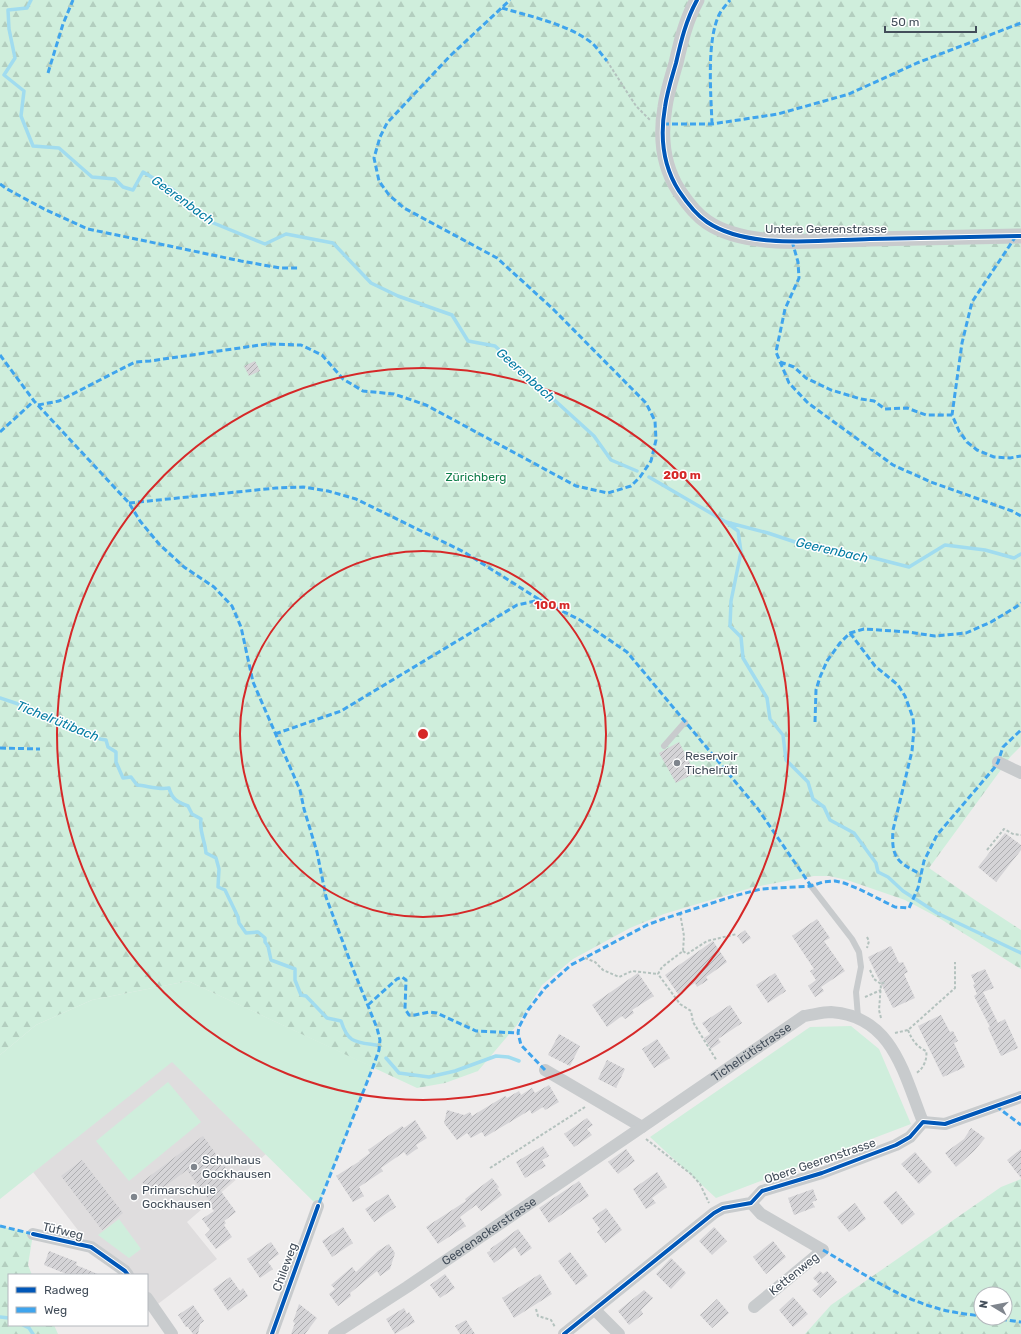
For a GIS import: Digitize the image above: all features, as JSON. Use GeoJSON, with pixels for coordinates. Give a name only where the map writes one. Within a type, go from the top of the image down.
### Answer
{"type":"FeatureCollection","features":[{"type":"Feature","properties":{"kind":"street","name":"Untere Geerenstrasse"},"geometry":{"type":"LineString","coordinates":[[697,0],[688,18],[682,36],[666,98],[663,139],[665,158],[677,188],[686,202],[702,218],[713,226],[729,233],[755,239],[792,241],[1021,236]]}},
{"type":"Feature","properties":{"kind":"street"},"geometry":{"type":"LineString","coordinates":[[998,762],[1021,773]]}},
{"type":"Feature","properties":{"kind":"street","name":"Tichelrütistrasse"},"geometry":{"type":"LineString","coordinates":[[639,1129],[723,1070],[804,1016],[831,1012],[858,1018],[877,1029],[886,1037],[924,1122]]}},
{"type":"Feature","properties":{"kind":"street"},"geometry":{"type":"LineString","coordinates":[[545,1070],[597,1100],[639,1129]]}},
{"type":"Feature","properties":{"kind":"street"},"geometry":{"type":"LineString","coordinates":[[924,1122],[945,1124],[1021,1097]]}},
{"type":"Feature","properties":{"kind":"street","name":"Obere Geerenstrasse"},"geometry":{"type":"LineString","coordinates":[[751,1203],[762,1191],[822,1173],[896,1145],[910,1137],[924,1122]]}},
{"type":"Feature","properties":{"kind":"street","name":"Geerenackerstrasse"},"geometry":{"type":"LineString","coordinates":[[334,1334],[407,1287],[639,1129]]}},
{"type":"Feature","properties":{"kind":"street"},"geometry":{"type":"LineString","coordinates":[[560,1332],[595,1310],[714,1213],[723,1208],[751,1203]]}},
{"type":"Feature","properties":{"kind":"street","name":"Kettenweg"},"geometry":{"type":"LineString","coordinates":[[751,1203],[761,1214],[823,1250],[754,1307]]}},
{"type":"Feature","properties":{"kind":"street","name":"Chileweg"},"geometry":{"type":"LineString","coordinates":[[272,1334],[318,1206]]}},
{"type":"Feature","properties":{"kind":"street","name":"Tüfweg"},"geometry":{"type":"LineString","coordinates":[[33,1234],[91,1247],[127,1274]]}},
{"type":"Feature","properties":{"kind":"street"},"geometry":{"type":"LineString","coordinates":[[148,1299],[172,1334]]}},
{"type":"Feature","properties":{"kind":"street"},"geometry":{"type":"LineString","coordinates":[[595,1310],[619,1334]]}},
{"type":"Feature","properties":{"kind":"lane"},"geometry":{"type":"LineString","coordinates":[[664,746],[685,722]]}},
{"type":"Feature","properties":{"kind":"lane"},"geometry":{"type":"LineString","coordinates":[[811,886],[852,940],[859,952],[861,967],[856,992],[858,1018]]}},
{"type":"Feature","properties":{"kind":"path"},"geometry":{"type":"LineString","coordinates":[[607,60],[636,106],[650,120],[663,124]]}},
{"type":"Feature","properties":{"kind":"path"},"geometry":{"type":"LineString","coordinates":[[987,850],[1004,829],[1013,834],[1021,835]]}},
{"type":"Feature","properties":{"kind":"path"},"geometry":{"type":"LineString","coordinates":[[658,974],[662,967],[683,951],[684,936],[680,913]]}},
{"type":"Feature","properties":{"kind":"path"},"geometry":{"type":"LineString","coordinates":[[683,951],[687,954],[707,940],[736,934]]}},
{"type":"Feature","properties":{"kind":"path"},"geometry":{"type":"LineString","coordinates":[[585,958],[595,962],[603,970],[619,977],[632,971],[658,974],[680,1004],[690,1011],[693,1022],[723,1070]]}},
{"type":"Feature","properties":{"kind":"path"},"geometry":{"type":"LineString","coordinates":[[885,982],[881,984],[879,1010],[886,1037],[897,1032],[908,1030],[955,988],[955,962]]}},
{"type":"Feature","properties":{"kind":"path"},"geometry":{"type":"LineString","coordinates":[[861,998],[881,990]]}},
{"type":"Feature","properties":{"kind":"path"},"geometry":{"type":"LineString","coordinates":[[905,1078],[919,1072],[924,1065],[927,1054],[926,1051],[918,1047],[911,1039],[908,1030]]}},
{"type":"Feature","properties":{"kind":"path"},"geometry":{"type":"LineString","coordinates":[[490,1168],[597,1100]]}},
{"type":"Feature","properties":{"kind":"path"},"geometry":{"type":"LineString","coordinates":[[639,1129],[691,1174],[700,1184],[714,1213]]}},
{"type":"Feature","properties":{"kind":"path"},"geometry":{"type":"LineString","coordinates":[[536,1309],[538,1316],[551,1320],[560,1332]]}},
{"type":"Feature","properties":{"kind":"shaded area","name":"Primarschule Gockhausen"},"geometry":{"type":"Polygon","coordinates":[[[172,1061],[266,1154],[187,1222],[217,1259],[154,1307],[148,1299],[148,1274],[127,1274],[91,1247],[33,1172],[172,1061]]]}},
{"type":"Feature","properties":{"kind":"green space","name":"Zürichberg"},"geometry":{"type":"Polygon","coordinates":[[[0,0],[1021,0],[1021,746],[1011,756],[929,868],[1021,930],[1021,969],[939,918],[905,900],[847,880],[829,876],[814,876],[754,887],[664,914],[630,928],[573,959],[542,985],[517,1025],[478,1071],[445,1083],[417,1088],[188,981],[92,1000],[36,1025],[0,1055],[0,0]]]}},
{"type":"Feature","properties":{"kind":"green space"},"geometry":{"type":"Polygon","coordinates":[[[188,981],[373,1067],[318,1206],[172,1062],[0,1199],[0,1055],[36,1025],[92,1000],[188,981]]]}},
{"type":"Feature","properties":{"kind":"green space"},"geometry":{"type":"Polygon","coordinates":[[[851,1026],[879,1049],[911,1124],[716,1198],[650,1137],[810,1027],[851,1026]]]}},
{"type":"Feature","properties":{"kind":"green space"},"geometry":{"type":"Polygon","coordinates":[[[168,1082],[201,1122],[129,1181],[96,1141],[168,1082]]]}},
{"type":"Feature","properties":{"kind":"green space"},"geometry":{"type":"Polygon","coordinates":[[[1021,1179],[1021,1334],[805,1334],[831,1305],[1001,1187],[1021,1179]]]}},
{"type":"Feature","properties":{"kind":"green space"},"geometry":{"type":"Polygon","coordinates":[[[119,1219],[141,1249],[129,1258],[98,1235],[119,1219]]]}},
{"type":"Feature","properties":{"kind":"green space"},"geometry":{"type":"Polygon","coordinates":[[[0,1226],[33,1234],[28,1265],[32,1274],[8,1274],[8,1326],[54,1326],[58,1334],[0,1334],[0,1226]]]}},
{"type":"Feature","properties":{"kind":"building"},"geometry":{"type":"Polygon","coordinates":[[[255,361],[260,371],[249,376],[244,366],[255,361]]]}},
{"type":"Feature","properties":{"kind":"building","name":"Reservoir Tichelrüti"},"geometry":{"type":"Polygon","coordinates":[[[679,742],[695,773],[676,783],[659,753],[679,742]]]}},
{"type":"Feature","properties":{"kind":"building"},"geometry":{"type":"Polygon","coordinates":[[[1005,833],[1021,845],[1021,850],[996,882],[978,867],[1005,833]]]}},
{"type":"Feature","properties":{"kind":"building"},"geometry":{"type":"Polygon","coordinates":[[[817,919],[830,938],[824,941],[845,971],[821,987],[824,991],[815,997],[808,986],[816,980],[810,971],[814,969],[792,936],[817,919]]]}},
{"type":"Feature","properties":{"kind":"building"},"geometry":{"type":"Polygon","coordinates":[[[745,930],[751,938],[743,944],[737,936],[745,930]]]}},
{"type":"Feature","properties":{"kind":"building"},"geometry":{"type":"Polygon","coordinates":[[[713,941],[727,962],[706,977],[708,980],[697,987],[695,983],[678,994],[665,975],[713,941]]]}},
{"type":"Feature","properties":{"kind":"building"},"geometry":{"type":"Polygon","coordinates":[[[891,946],[899,963],[903,962],[908,972],[904,974],[915,998],[893,1008],[868,957],[891,946]]]}},
{"type":"Feature","properties":{"kind":"building"},"geometry":{"type":"Polygon","coordinates":[[[985,969],[994,988],[983,992],[998,1023],[1005,1019],[1018,1048],[1001,1056],[988,1028],[990,1027],[974,996],[977,994],[971,975],[985,969]]]}},
{"type":"Feature","properties":{"kind":"building"},"geometry":{"type":"Polygon","coordinates":[[[638,973],[654,996],[632,1010],[634,1013],[625,1019],[622,1016],[607,1027],[592,1005],[638,973]]]}},
{"type":"Feature","properties":{"kind":"building"},"geometry":{"type":"Polygon","coordinates":[[[775,973],[786,991],[768,1003],[756,985],[775,973]]]}},
{"type":"Feature","properties":{"kind":"building"},"geometry":{"type":"Polygon","coordinates":[[[730,1005],[742,1023],[718,1039],[721,1042],[711,1049],[704,1038],[710,1034],[702,1023],[730,1005]]]}},
{"type":"Feature","properties":{"kind":"building"},"geometry":{"type":"Polygon","coordinates":[[[941,1015],[950,1032],[953,1031],[958,1041],[954,1043],[965,1067],[943,1077],[918,1026],[941,1015]]]}},
{"type":"Feature","properties":{"kind":"building"},"geometry":{"type":"Polygon","coordinates":[[[559,1034],[580,1046],[570,1066],[548,1055],[559,1034]]]}},
{"type":"Feature","properties":{"kind":"building"},"geometry":{"type":"Polygon","coordinates":[[[657,1039],[670,1058],[654,1068],[642,1049],[657,1039]]]}},
{"type":"Feature","properties":{"kind":"building"},"geometry":{"type":"Polygon","coordinates":[[[607,1060],[625,1069],[616,1088],[598,1079],[607,1060]]]}},
{"type":"Feature","properties":{"kind":"building"},"geometry":{"type":"Polygon","coordinates":[[[549,1085],[559,1102],[545,1110],[543,1107],[532,1114],[530,1110],[485,1137],[482,1132],[471,1138],[467,1133],[457,1140],[444,1123],[447,1110],[464,1115],[470,1112],[472,1116],[505,1096],[507,1098],[519,1091],[521,1095],[532,1088],[535,1093],[549,1085]]]}},
{"type":"Feature","properties":{"kind":"building"},"geometry":{"type":"Polygon","coordinates":[[[587,1118],[593,1125],[587,1129],[592,1135],[574,1147],[564,1134],[587,1118]]]}},
{"type":"Feature","properties":{"kind":"building"},"geometry":{"type":"Polygon","coordinates":[[[415,1120],[427,1138],[416,1145],[418,1148],[407,1156],[404,1152],[381,1168],[383,1171],[359,1187],[364,1196],[353,1202],[336,1176],[370,1153],[368,1150],[402,1126],[404,1128],[415,1120]]]}},
{"type":"Feature","properties":{"kind":"building"},"geometry":{"type":"Polygon","coordinates":[[[971,1128],[985,1138],[974,1151],[956,1167],[945,1153],[964,1139],[971,1128]]]}},
{"type":"Feature","properties":{"kind":"building","name":"Schulhaus Gockhausen"},"geometry":{"type":"Polygon","coordinates":[[[203,1136],[234,1179],[220,1190],[236,1212],[224,1221],[226,1223],[224,1225],[232,1237],[216,1249],[205,1235],[210,1230],[202,1219],[214,1211],[209,1205],[211,1203],[187,1170],[152,1196],[142,1182],[203,1136]]]}},
{"type":"Feature","properties":{"kind":"building"},"geometry":{"type":"Polygon","coordinates":[[[543,1146],[549,1156],[542,1160],[546,1166],[525,1178],[516,1162],[543,1146]]]}},
{"type":"Feature","properties":{"kind":"building"},"geometry":{"type":"Polygon","coordinates":[[[626,1149],[635,1161],[618,1174],[608,1162],[626,1149]]]}},
{"type":"Feature","properties":{"kind":"building"},"geometry":{"type":"Polygon","coordinates":[[[1021,1149],[1021,1178],[1007,1160],[1021,1149]]]}},
{"type":"Feature","properties":{"kind":"building"},"geometry":{"type":"Polygon","coordinates":[[[915,1152],[932,1172],[919,1184],[901,1164],[915,1152]]]}},
{"type":"Feature","properties":{"kind":"building"},"geometry":{"type":"Polygon","coordinates":[[[82,1160],[123,1213],[102,1230],[61,1176],[82,1160]]]}},
{"type":"Feature","properties":{"kind":"building"},"geometry":{"type":"Polygon","coordinates":[[[657,1172],[667,1187],[652,1198],[656,1203],[646,1209],[633,1189],[657,1172]]]}},
{"type":"Feature","properties":{"kind":"building"},"geometry":{"type":"Polygon","coordinates":[[[492,1178],[499,1187],[497,1188],[502,1195],[481,1211],[476,1205],[460,1217],[466,1226],[438,1244],[426,1227],[466,1201],[465,1199],[492,1178]]]}},
{"type":"Feature","properties":{"kind":"building"},"geometry":{"type":"Polygon","coordinates":[[[579,1181],[589,1196],[549,1223],[539,1208],[579,1181]]]}},
{"type":"Feature","properties":{"kind":"building"},"geometry":{"type":"Polygon","coordinates":[[[813,1189],[817,1200],[812,1202],[815,1207],[794,1215],[788,1198],[813,1189]]]}},
{"type":"Feature","properties":{"kind":"building"},"geometry":{"type":"Polygon","coordinates":[[[896,1191],[915,1214],[902,1225],[883,1202],[896,1191]]]}},
{"type":"Feature","properties":{"kind":"building"},"geometry":{"type":"Polygon","coordinates":[[[388,1194],[396,1207],[374,1222],[365,1209],[388,1194]]]}},
{"type":"Feature","properties":{"kind":"building"},"geometry":{"type":"Polygon","coordinates":[[[855,1203],[866,1219],[849,1232],[837,1217],[855,1203]]]}},
{"type":"Feature","properties":{"kind":"building"},"geometry":{"type":"Polygon","coordinates":[[[606,1208],[622,1230],[605,1243],[597,1232],[600,1229],[592,1218],[606,1208]]]}},
{"type":"Feature","properties":{"kind":"building"},"geometry":{"type":"Polygon","coordinates":[[[343,1227],[353,1243],[332,1257],[322,1241],[343,1227]]]}},
{"type":"Feature","properties":{"kind":"building"},"geometry":{"type":"Polygon","coordinates":[[[714,1227],[727,1241],[712,1255],[699,1241],[714,1227]]]}},
{"type":"Feature","properties":{"kind":"building"},"geometry":{"type":"Polygon","coordinates":[[[518,1229],[532,1248],[521,1256],[515,1247],[494,1263],[487,1253],[491,1250],[490,1249],[518,1229]]]}},
{"type":"Feature","properties":{"kind":"building"},"geometry":{"type":"Polygon","coordinates":[[[773,1241],[786,1257],[766,1274],[753,1257],[773,1241]]]}},
{"type":"Feature","properties":{"kind":"building"},"geometry":{"type":"Polygon","coordinates":[[[271,1242],[279,1254],[268,1262],[273,1269],[260,1278],[247,1259],[271,1242]]]}},
{"type":"Feature","properties":{"kind":"building"},"geometry":{"type":"Polygon","coordinates":[[[389,1244],[395,1253],[390,1269],[380,1276],[377,1271],[350,1293],[351,1296],[338,1306],[329,1294],[335,1289],[331,1285],[352,1267],[356,1272],[378,1251],[389,1244]]]}},
{"type":"Feature","properties":{"kind":"building"},"geometry":{"type":"Polygon","coordinates":[[[49,1251],[77,1262],[76,1265],[98,1274],[66,1274],[44,1265],[49,1251]]]}},
{"type":"Feature","properties":{"kind":"building"},"geometry":{"type":"Polygon","coordinates":[[[570,1252],[588,1276],[576,1285],[558,1261],[570,1252]]]}},
{"type":"Feature","properties":{"kind":"building"},"geometry":{"type":"Polygon","coordinates":[[[671,1258],[686,1273],[671,1289],[656,1274],[671,1258]]]}},
{"type":"Feature","properties":{"kind":"building"},"geometry":{"type":"Polygon","coordinates":[[[820,1271],[823,1274],[827,1271],[837,1282],[820,1298],[812,1290],[819,1284],[813,1278],[820,1271]]]}},
{"type":"Feature","properties":{"kind":"building"},"geometry":{"type":"Polygon","coordinates":[[[445,1274],[455,1288],[440,1298],[430,1285],[445,1274]]]}},
{"type":"Feature","properties":{"kind":"building"},"geometry":{"type":"Polygon","coordinates":[[[540,1274],[552,1294],[514,1318],[502,1298],[540,1274]]]}},
{"type":"Feature","properties":{"kind":"building"},"geometry":{"type":"Polygon","coordinates":[[[230,1277],[240,1291],[243,1288],[248,1296],[228,1311],[213,1289],[230,1277]]]}},
{"type":"Feature","properties":{"kind":"building"},"geometry":{"type":"Polygon","coordinates":[[[644,1290],[653,1298],[641,1310],[643,1314],[629,1325],[618,1311],[644,1290]]]}},
{"type":"Feature","properties":{"kind":"building"},"geometry":{"type":"Polygon","coordinates":[[[793,1297],[808,1314],[793,1327],[779,1310],[793,1297]]]}},
{"type":"Feature","properties":{"kind":"building"},"geometry":{"type":"Polygon","coordinates":[[[717,1299],[729,1313],[712,1328],[700,1315],[717,1299]]]}},
{"type":"Feature","properties":{"kind":"building"},"geometry":{"type":"Polygon","coordinates":[[[299,1304],[317,1318],[305,1334],[291,1334],[295,1323],[293,1322],[299,1304]]]}},
{"type":"Feature","properties":{"kind":"building"},"geometry":{"type":"Polygon","coordinates":[[[193,1305],[204,1321],[200,1324],[198,1334],[193,1334],[178,1315],[193,1305]]]}},
{"type":"Feature","properties":{"kind":"building"},"geometry":{"type":"Polygon","coordinates":[[[404,1308],[407,1314],[409,1312],[415,1322],[395,1334],[386,1319],[404,1308]]]}},
{"type":"Feature","properties":{"kind":"building"},"geometry":{"type":"Polygon","coordinates":[[[466,1320],[475,1334],[460,1334],[455,1326],[466,1320]]]}},
{"type":"Feature","properties":{"kind":"waterway","name":"Geerenbach"},"geometry":{"type":"LineString","coordinates":[[31,0],[27,8],[8,10],[9,29],[15,58],[4,75],[24,91],[21,116],[33,146],[59,148],[92,177],[115,179],[123,187],[133,190],[143,172],[172,189],[211,222],[265,244],[286,234],[333,243],[371,283],[398,296],[452,315],[468,341],[495,346],[594,436],[611,460],[637,471]]}},
{"type":"Feature","properties":{"kind":"waterway","name":"Geerenbach"},"geometry":{"type":"LineString","coordinates":[[649,477],[726,522],[768,533],[807,546],[870,557],[909,567],[945,545],[985,550],[1014,558],[1021,554]]}},
{"type":"Feature","properties":{"kind":"waterway"},"geometry":{"type":"LineString","coordinates":[[726,522],[738,531],[741,552],[731,601],[730,626],[741,637],[743,658],[767,698],[770,719],[783,735],[786,760],[808,782],[813,799],[824,807],[830,820],[854,833],[876,863],[878,872],[888,877],[903,891],[937,913],[1021,953]]}},
{"type":"Feature","properties":{"kind":"waterway","name":"Tichelrütibach"},"geometry":{"type":"LineString","coordinates":[[0,698],[30,708],[40,714],[51,716],[52,718],[88,731],[100,739],[106,740],[108,747],[116,752],[116,762],[123,778],[131,777],[137,785],[169,788],[176,800],[188,806],[192,814],[201,819],[201,828],[206,853],[216,858],[219,869],[218,887],[225,890],[238,917],[239,923],[246,933],[258,932],[265,938],[271,960],[295,969],[295,980],[301,995],[306,996],[327,1018],[341,1021],[346,1034],[353,1040],[376,1045]]}},
{"type":"Feature","properties":{"kind":"waterway","name":"Tichelrütibach"},"geometry":{"type":"LineString","coordinates":[[386,1058],[399,1073],[429,1077],[455,1071],[496,1056],[508,1057],[519,1061]]}},
{"type":"Feature","properties":{"kind":"waterway"},"geometry":{"type":"LineString","coordinates":[[0,1317],[8,1318]]}},
{"type":"Feature","properties":{"kind":"waterway"},"geometry":{"type":"LineString","coordinates":[[25,1326],[29,1328],[33,1334]]}},
{"type":"Feature","properties":{"kind":"marked path"},"geometry":{"type":"LineString","coordinates":[[48,73],[63,24],[73,0]]}},
{"type":"Feature","properties":{"kind":"marked path"},"geometry":{"type":"LineString","coordinates":[[38,405],[59,401],[135,362],[267,344],[301,345],[322,355],[343,379],[363,391],[394,394],[426,405],[576,486],[608,493],[631,486],[640,477],[651,461],[656,440],[655,421],[646,403],[553,309],[497,258],[404,208],[389,195],[379,181],[374,158],[380,137],[387,123],[450,56],[510,0]]}},
{"type":"Feature","properties":{"kind":"marked path"},"geometry":{"type":"LineString","coordinates":[[712,124],[710,67],[713,37],[720,13],[730,0]]}},
{"type":"Feature","properties":{"kind":"marked path"},"geometry":{"type":"LineString","coordinates":[[502,8],[562,26],[573,31],[593,44],[607,61]]}},
{"type":"Feature","properties":{"kind":"marked path"},"geometry":{"type":"LineString","coordinates":[[663,124],[712,124],[778,114],[849,94],[917,63],[1021,23]]}},
{"type":"Feature","properties":{"kind":"marked path"},"geometry":{"type":"LineString","coordinates":[[0,184],[46,210],[88,229],[241,261],[280,268],[300,268]]}},
{"type":"Feature","properties":{"kind":"marked path"},"geometry":{"type":"LineString","coordinates":[[1016,236],[972,302],[962,343],[952,415],[959,431],[967,442],[977,450],[994,457],[1010,458],[1021,456]]}},
{"type":"Feature","properties":{"kind":"marked path"},"geometry":{"type":"LineString","coordinates":[[792,241],[798,262],[799,278],[785,309],[776,352],[789,383],[808,403],[893,465],[931,482],[1012,511],[1021,516]]}},
{"type":"Feature","properties":{"kind":"marked path"},"geometry":{"type":"LineString","coordinates":[[0,355],[34,401],[129,503],[140,521],[159,544],[184,567],[214,587],[232,606],[241,627],[253,682],[300,790],[317,852],[326,897],[377,1028],[380,1040],[379,1050],[373,1067],[318,1206]]}},
{"type":"Feature","properties":{"kind":"marked path"},"geometry":{"type":"LineString","coordinates":[[780,362],[794,367],[806,378],[831,390],[861,399],[874,401],[885,409],[907,408],[926,415],[952,415]]}},
{"type":"Feature","properties":{"kind":"marked path"},"geometry":{"type":"LineString","coordinates":[[0,432],[34,401]]}},
{"type":"Feature","properties":{"kind":"marked path"},"geometry":{"type":"LineString","coordinates":[[129,503],[276,488],[303,487],[328,491],[356,499],[464,552],[540,600]]}},
{"type":"Feature","properties":{"kind":"marked path"},"geometry":{"type":"LineString","coordinates":[[275,734],[341,711],[517,605],[540,600],[580,620],[627,652],[758,809],[811,886]]}},
{"type":"Feature","properties":{"kind":"marked path"},"geometry":{"type":"LineString","coordinates":[[815,722],[816,690],[820,677],[827,661],[840,643],[850,633],[864,629],[908,632],[935,636],[966,633],[991,622],[1021,603]]}},
{"type":"Feature","properties":{"kind":"marked path"},"geometry":{"type":"LineString","coordinates":[[850,633],[875,666],[898,685],[905,696],[913,718],[914,729],[912,751],[893,830],[893,847],[897,858],[901,862],[921,874]]}},
{"type":"Feature","properties":{"kind":"marked path"},"geometry":{"type":"LineString","coordinates":[[545,1070],[521,1045],[518,1033],[519,1027],[528,1010],[545,988],[571,965],[647,925],[734,896],[761,889],[811,886],[823,882],[835,881],[859,889],[895,907],[909,908],[918,888],[924,861],[937,835],[995,767],[1003,747],[1021,730]]}},
{"type":"Feature","properties":{"kind":"marked path"},"geometry":{"type":"LineString","coordinates":[[0,748],[40,749]]}},
{"type":"Feature","properties":{"kind":"marked path"},"geometry":{"type":"LineString","coordinates":[[368,1005],[397,979],[402,977],[406,980],[405,1009],[409,1015],[429,1012],[437,1013],[476,1031],[518,1033]]}},
{"type":"Feature","properties":{"kind":"marked path"},"geometry":{"type":"LineString","coordinates":[[996,1106],[1021,1125]]}},
{"type":"Feature","properties":{"kind":"marked path"},"geometry":{"type":"LineString","coordinates":[[0,1226],[33,1234]]}},
{"type":"Feature","properties":{"kind":"marked path"},"geometry":{"type":"LineString","coordinates":[[823,1250],[876,1282],[904,1296],[933,1307],[973,1315]]}},
{"type":"Feature","properties":{"kind":"marked path"},"geometry":{"type":"LineString","coordinates":[[1013,1321],[1021,1322]]}},
{"type":"Feature","properties":{"kind":"cycle path"},"geometry":{"type":"LineString","coordinates":[[697,0],[684,31],[668,90],[663,140],[669,171],[679,191],[695,212],[707,222],[724,231],[743,237],[786,241],[1021,236]]}},
{"type":"Feature","properties":{"kind":"cycle path"},"geometry":{"type":"LineString","coordinates":[[564,1334],[714,1213],[723,1208],[751,1203],[762,1191],[822,1173],[896,1145],[910,1137],[923,1122],[945,1124],[1021,1097]]}},
{"type":"Feature","properties":{"kind":"cycle path"},"geometry":{"type":"LineString","coordinates":[[272,1334],[318,1206]]}},
{"type":"Feature","properties":{"kind":"cycle path"},"geometry":{"type":"LineString","coordinates":[[33,1234],[91,1247],[127,1274]]}},
{"type":"Feature","properties":{"kind":"place","name":"Reservoir Tichelrüti"},"geometry":{"type":"Point","coordinates":[677,763]}},
{"type":"Feature","properties":{"kind":"place","name":"Schulhaus Gockhausen"},"geometry":{"type":"Point","coordinates":[194,1167]}},
{"type":"Feature","properties":{"kind":"place","name":"Primarschule Gockhausen"},"geometry":{"type":"Point","coordinates":[134,1197]}}]}
